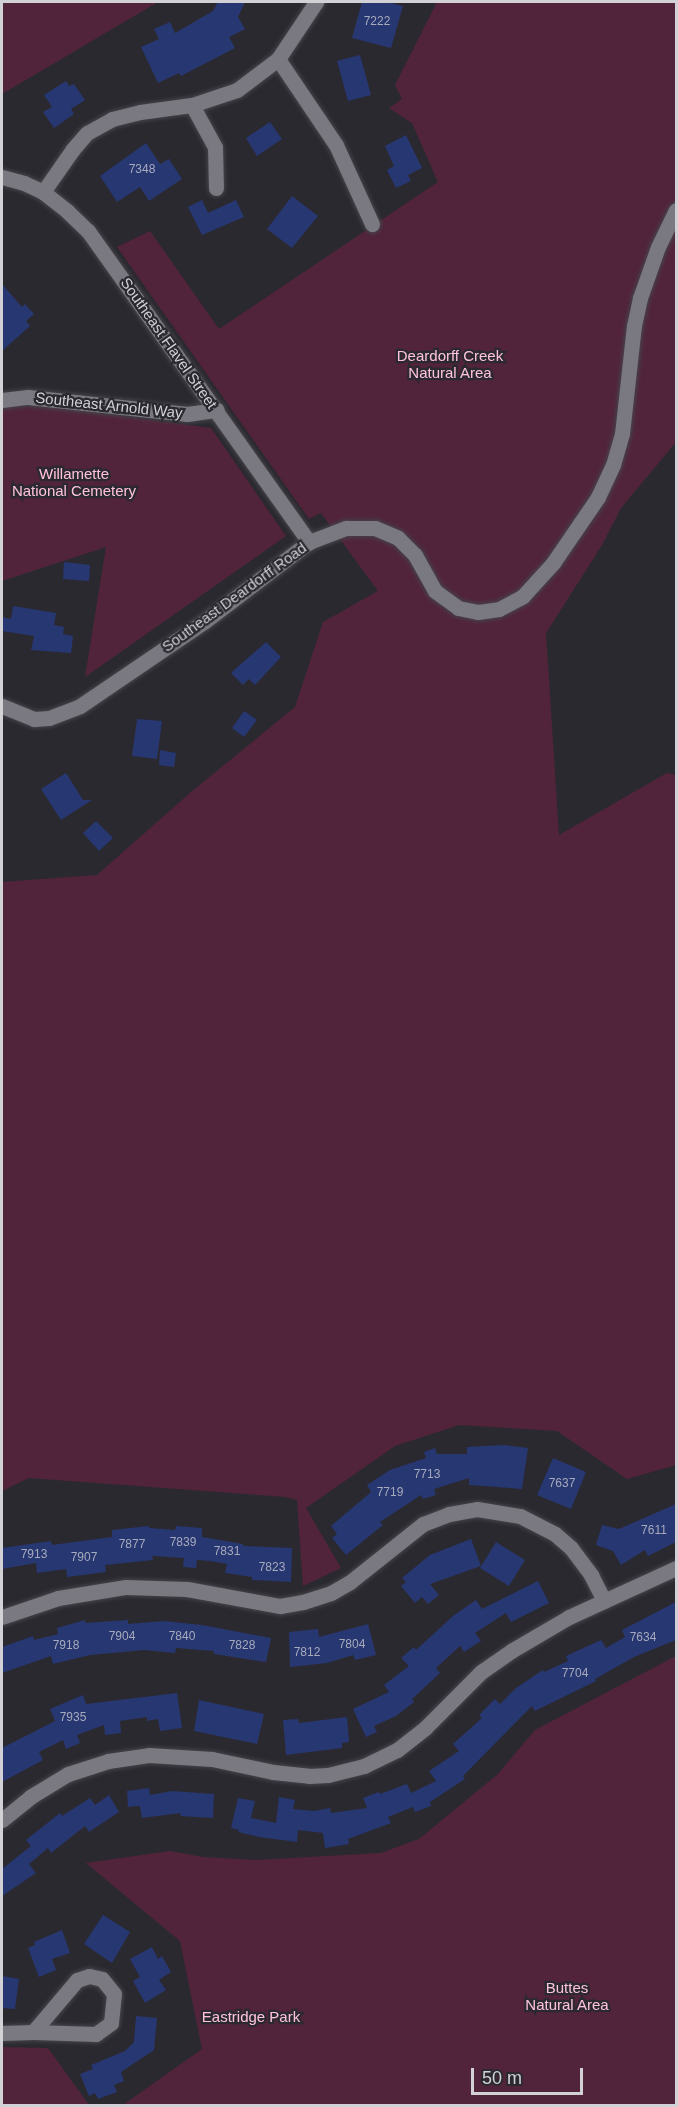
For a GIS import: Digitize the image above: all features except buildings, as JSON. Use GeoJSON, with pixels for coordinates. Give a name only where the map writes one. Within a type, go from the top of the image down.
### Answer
{"type":"FeatureCollection","features":[{"type":"Feature","properties":{"kind":"street"},"geometry":{"type":"LineString","coordinates":[[43,192],[73,149],[95,128],[112,119],[140,112],[192,105],[237,90],[278,59],[316,2]]}},
{"type":"Feature","properties":{"kind":"street"},"geometry":{"type":"LineString","coordinates":[[278,59],[336,145],[372,224]]}},
{"type":"Feature","properties":{"kind":"street"},"geometry":{"type":"LineString","coordinates":[[192,105],[215,147],[216,188]]}},
{"type":"Feature","properties":{"kind":"street","name":"Southeast Flavel Street"},"geometry":{"type":"LineString","coordinates":[[2,177],[24,183],[43,192],[88,231],[309,542]]}},
{"type":"Feature","properties":{"kind":"street","name":"Southeast Deardorff Road"},"geometry":{"type":"LineString","coordinates":[[2,706],[34,719],[49,718],[80,706],[205,621],[309,542],[346,528],[369,528],[387,532],[407,545],[442,598],[468,610],[499,609],[516,602],[533,588],[590,509],[613,465],[622,434],[634,326],[640,298],[658,247],[676,210]]}},
{"type":"Feature","properties":{"kind":"street","name":"Southeast Arnold Way"},"geometry":{"type":"LineString","coordinates":[[2,400],[28,397],[187,414],[217,410]]}},
{"type":"Feature","properties":{"kind":"street"},"geometry":{"type":"LineString","coordinates":[[2,1617],[58,1598],[126,1587],[187,1589],[280,1606],[303,1602],[331,1593],[350,1582],[423,1524],[449,1514],[477,1509],[520,1516],[555,1534],[571,1548],[604,1601]]}},
{"type":"Feature","properties":{"kind":"street"},"geometry":{"type":"LineString","coordinates":[[2,1820],[30,1797],[68,1774],[108,1761],[139,1756],[170,1754],[309,1776],[328,1775],[364,1766],[397,1750],[425,1728],[481,1672],[540,1633],[676,1568]]}},
{"type":"Feature","properties":{"kind":"street"},"geometry":{"type":"LineString","coordinates":[[2,2033],[96,2034],[111,2023],[114,1994],[102,1979],[89,1976],[77,1980],[33,2032]]}},
{"type":"Feature","properties":{"kind":"green space"},"geometry":{"type":"Polygon","coordinates":[[[2,2],[158,2],[2,94],[2,2]]]}},
{"type":"Feature","properties":{"kind":"green space","name":"Deardorff Creek Natural Area"},"geometry":{"type":"Polygon","coordinates":[[[437,2],[676,2],[676,442],[621,508],[602,545],[546,633],[559,835],[667,773],[676,775],[676,1465],[627,1479],[557,1431],[459,1425],[395,1446],[306,1508],[341,1568],[303,1586],[297,1500],[286,1497],[29,1478],[2,1491],[2,882],[97,875],[190,793],[295,707],[323,622],[378,591],[321,513],[309,519],[117,247],[150,231],[219,329],[438,182],[412,123],[389,108],[402,99],[395,85],[437,2]]]}},
{"type":"Feature","properties":{"kind":"green space","name":"Willamette National Cemetery"},"geometry":{"type":"Polygon","coordinates":[[[39,405],[211,428],[286,536],[85,677],[106,547],[2,581],[2,408],[39,405]]]}},
{"type":"Feature","properties":{"kind":"green space"},"geometry":{"type":"Polygon","coordinates":[[[676,1656],[676,2105],[123,2105],[202,2049],[180,1941],[86,1863],[170,1851],[203,1857],[256,1860],[381,1853],[419,1839],[498,1774],[535,1730],[676,1656]]]}},
{"type":"Feature","properties":{"kind":"green space"},"geometry":{"type":"Polygon","coordinates":[[[2,2047],[48,2048],[89,2105],[2,2105],[2,2047]]]}},
{"type":"Feature","properties":{"kind":"park label","name":"Buttes Natural Area"},"geometry":{"type":"Point","coordinates":[567,1996]}},
{"type":"Feature","properties":{"kind":"park label","name":"Eastridge Park"},"geometry":{"type":"Point","coordinates":[251,2017]}}]}
